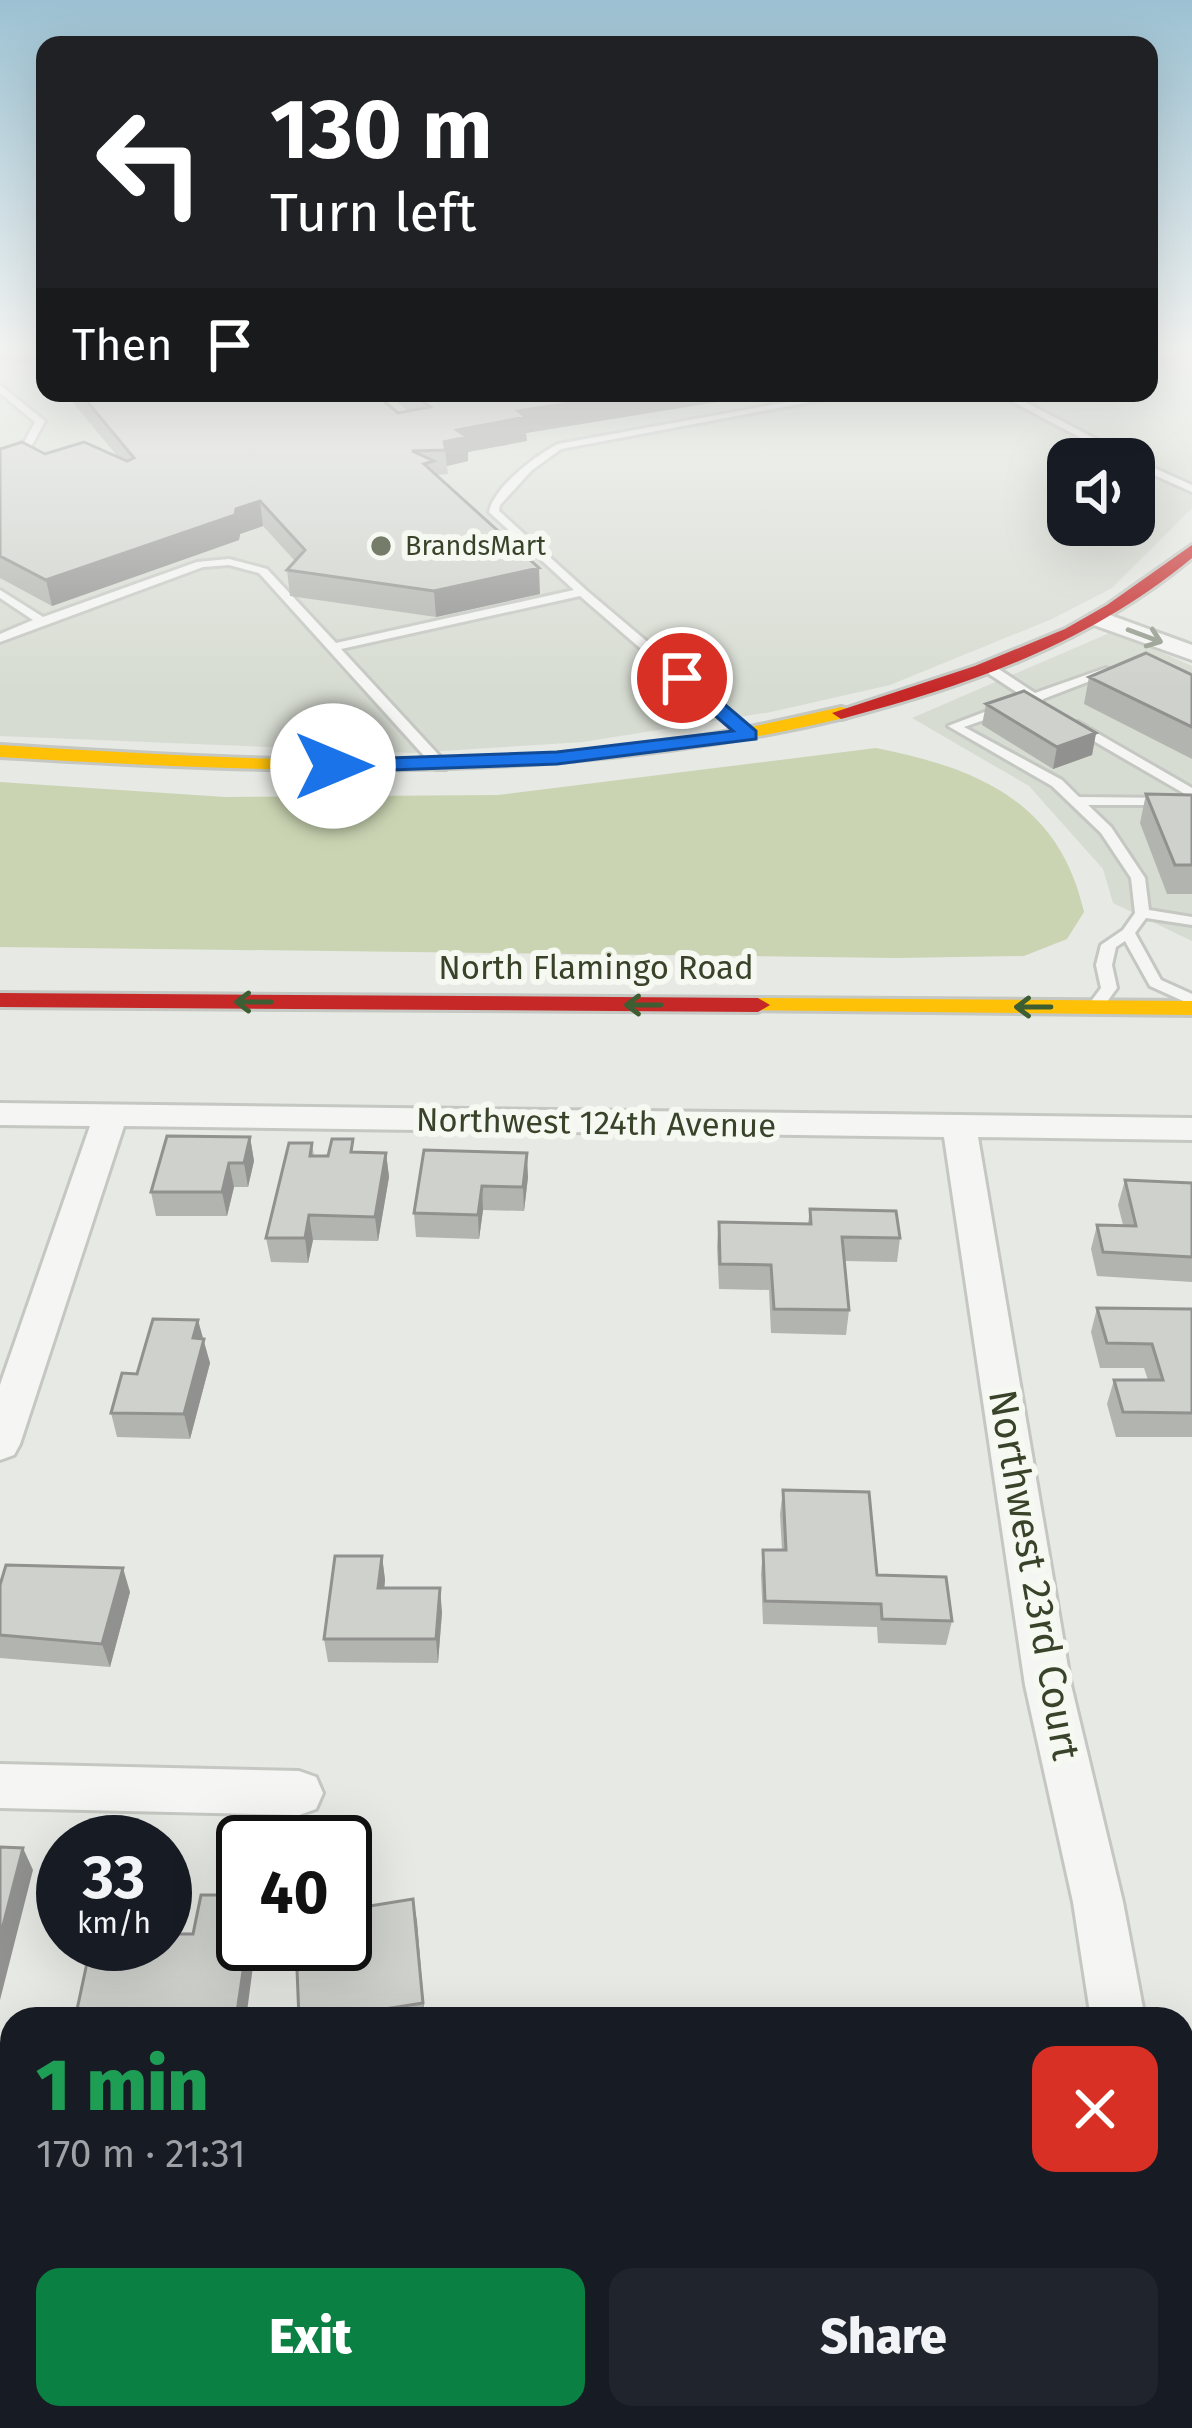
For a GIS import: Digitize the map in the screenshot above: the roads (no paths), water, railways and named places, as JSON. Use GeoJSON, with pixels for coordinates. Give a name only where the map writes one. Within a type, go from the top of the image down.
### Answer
{"type":"FeatureCollection","features":[{"type":"Feature","properties":{"kind":"main road"},"geometry":{"type":"LineString","coordinates":[[0,751],[298,766],[441,766],[557,758],[749,735],[993,671],[1152,590],[1192,550]]}},
{"type":"Feature","properties":{"kind":"main road","name":"North Flamingo Road"},"geometry":{"type":"LineString","coordinates":[[0,1000],[1192,1004]]}},
{"type":"Feature","properties":{"kind":"street"},"geometry":{"type":"LineString","coordinates":[[1125,605],[1192,629]]}},
{"type":"Feature","properties":{"kind":"street"},"geometry":{"type":"LineString","coordinates":[[1099,619],[1192,653]]}},
{"type":"Feature","properties":{"kind":"street","name":"Northwest 124th Avenue"},"geometry":{"type":"LineString","coordinates":[[0,1114],[1192,1129]]}},
{"type":"Feature","properties":{"kind":"street"},"geometry":{"type":"LineString","coordinates":[[0,1444],[111,1115]]}},
{"type":"Feature","properties":{"kind":"street","name":"Northwest 23rd Court"},"geometry":{"type":"LineString","coordinates":[[960,1129],[1048,1685],[1098,1902],[1116,2007]]}},
{"type":"Feature","properties":{"kind":"street"},"geometry":{"type":"LineString","coordinates":[[0,1786],[299,1793]]}},
{"type":"Feature","properties":{"kind":"lane"},"geometry":{"type":"LineString","coordinates":[[535,463],[495,504],[494,512],[749,735]]}},
{"type":"Feature","properties":{"kind":"lane"},"geometry":{"type":"LineString","coordinates":[[1155,471],[1192,488]]}},
{"type":"Feature","properties":{"kind":"lane"},"geometry":{"type":"LineString","coordinates":[[0,638],[201,564],[230,562],[262,571],[441,766]]}},
{"type":"Feature","properties":{"kind":"lane"},"geometry":{"type":"LineString","coordinates":[[333,647],[582,592]]}},
{"type":"Feature","properties":{"kind":"lane"},"geometry":{"type":"LineString","coordinates":[[0,593],[42,621]]}},
{"type":"Feature","properties":{"kind":"lane"},"geometry":{"type":"LineString","coordinates":[[1095,1007],[1109,988],[1104,965],[1109,945],[1128,933],[1142,914],[1138,878],[1080,801],[954,726],[1118,669],[1131,670]]}},
{"type":"Feature","properties":{"kind":"lane"},"geometry":{"type":"LineString","coordinates":[[993,671],[1050,709]]}},
{"type":"Feature","properties":{"kind":"lane"},"geometry":{"type":"LineString","coordinates":[[1068,720],[1192,798]]}},
{"type":"Feature","properties":{"kind":"lane"},"geometry":{"type":"LineString","coordinates":[[1080,801],[1192,798]]}},
{"type":"Feature","properties":{"kind":"lane"},"geometry":{"type":"LineString","coordinates":[[1142,914],[1192,921]]}},
{"type":"Feature","properties":{"kind":"lane"},"geometry":{"type":"LineString","coordinates":[[1128,933],[1155,983],[1192,1004]]}},
{"type":"Feature","properties":{"kind":"place","name":"BrandsMart"},"geometry":{"type":"Point","coordinates":[381,546]}}]}
